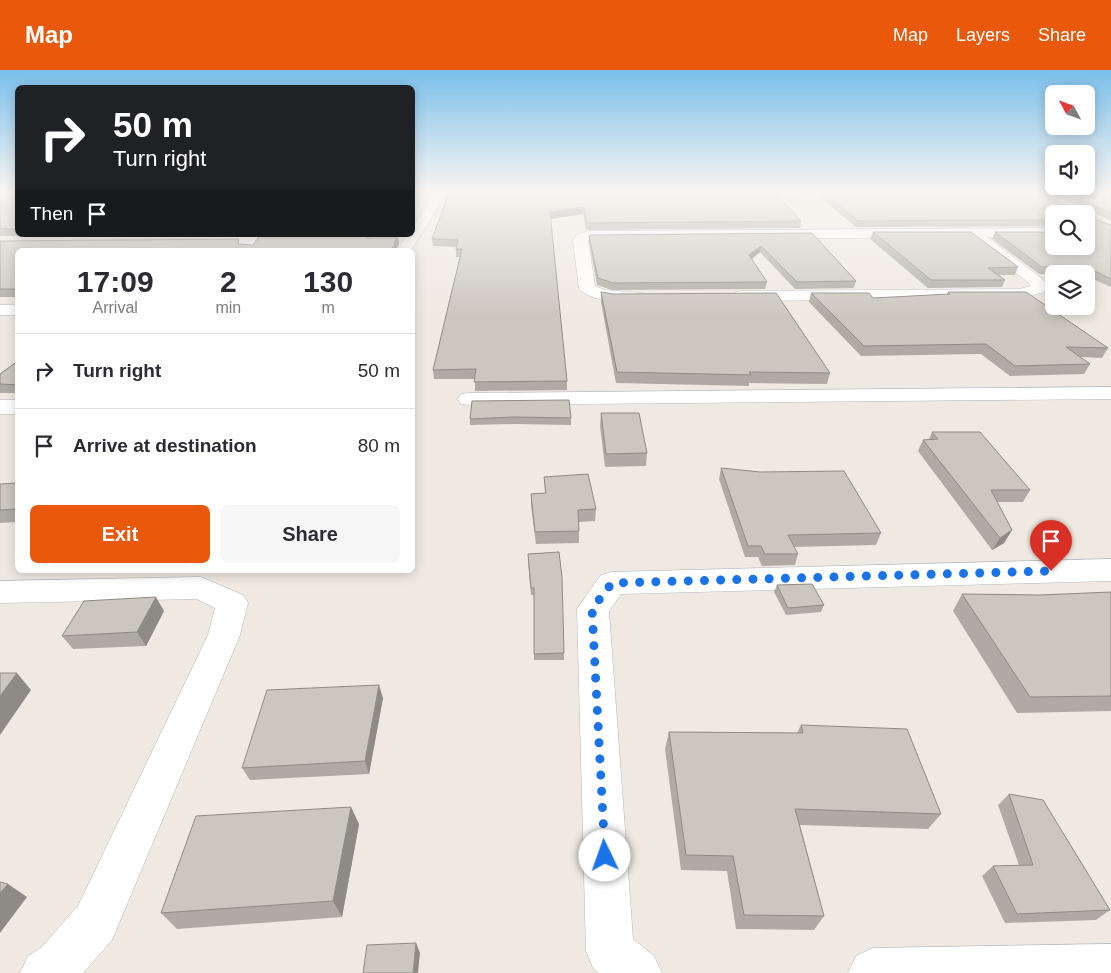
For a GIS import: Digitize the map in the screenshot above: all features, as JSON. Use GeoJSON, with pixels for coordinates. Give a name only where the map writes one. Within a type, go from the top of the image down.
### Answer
{"type":"FeatureCollection","features":[{"type":"Feature","properties":{"kind":"street"},"geometry":{"type":"LineString","coordinates":[[652,297],[612,297],[594,293],[587,288],[580,241],[582,238],[590,235],[954,232]]}},
{"type":"Feature","properties":{"kind":"street"},"geometry":{"type":"LineString","coordinates":[[732,296],[1021,294],[1038,289],[1037,281],[972,232]]}},
{"type":"Feature","properties":{"kind":"street"},"geometry":{"type":"LineString","coordinates":[[405,248],[413,237]]}},
{"type":"Feature","properties":{"kind":"street"},"geometry":{"type":"LineString","coordinates":[[187,241],[255,240],[249,248]]}},
{"type":"Feature","properties":{"kind":"street"},"geometry":{"type":"LineString","coordinates":[[0,310],[15,310]]}},
{"type":"Feature","properties":{"kind":"street"},"geometry":{"type":"LineString","coordinates":[[469,399],[1111,393]]}},
{"type":"Feature","properties":{"kind":"street"},"geometry":{"type":"LineString","coordinates":[[0,408],[15,407]]}},
{"type":"Feature","properties":{"kind":"street"},"geometry":{"type":"LineString","coordinates":[[637,973],[610,951],[592,609],[612,583],[1111,570]]}},
{"type":"Feature","properties":{"kind":"street"},"geometry":{"type":"LineString","coordinates":[[0,592],[201,588],[232,603],[224,635],[95,923],[59,964],[45,973]]}},
{"type":"Feature","properties":{"kind":"street"},"geometry":{"type":"LineString","coordinates":[[872,973],[1111,968]]}},
{"type":"Feature","properties":{"kind":"building"},"geometry":{"type":"Polygon","coordinates":[[[435,232],[552,232],[567,381],[474,382],[476,369],[433,370],[462,249],[456,249],[458,240],[432,239],[435,232]]]}},
{"type":"Feature","properties":{"kind":"building"},"geometry":{"type":"Polygon","coordinates":[[[873,232],[971,232],[1018,267],[988,268],[1005,280],[931,280],[873,232]]]}},
{"type":"Feature","properties":{"kind":"building"},"geometry":{"type":"Polygon","coordinates":[[[995,232],[1045,232],[1045,255],[1095,255],[1095,232],[1111,232],[1111,279],[1095,271],[1095,265],[1045,265],[1045,267],[1042,267],[995,232]]]}},
{"type":"Feature","properties":{"kind":"building"},"geometry":{"type":"Polygon","coordinates":[[[812,233],[856,281],[797,282],[761,246],[749,255],[767,282],[613,283],[598,278],[589,236],[591,235],[812,233]]]}},
{"type":"Feature","properties":{"kind":"building"},"geometry":{"type":"Polygon","coordinates":[[[259,237],[398,237],[392,248],[15,248],[15,289],[0,289],[0,241],[239,239],[238,244],[253,245],[259,237]]]}},
{"type":"Feature","properties":{"kind":"building"},"geometry":{"type":"Polygon","coordinates":[[[601,292],[613,294],[776,293],[830,373],[749,372],[751,375],[617,372],[601,292]]]}},
{"type":"Feature","properties":{"kind":"building"},"geometry":{"type":"Polygon","coordinates":[[[948,292],[1026,292],[1045,305],[1045,315],[1060,315],[1108,348],[1066,347],[1090,364],[1015,366],[986,344],[864,346],[811,293],[869,293],[873,298],[950,294],[948,292]]]}},
{"type":"Feature","properties":{"kind":"building"},"geometry":{"type":"Polygon","coordinates":[[[15,363],[15,385],[0,384],[0,374],[15,363]]]}},
{"type":"Feature","properties":{"kind":"building"},"geometry":{"type":"Polygon","coordinates":[[[569,400],[571,418],[514,417],[470,419],[472,401],[569,400]]]}},
{"type":"Feature","properties":{"kind":"building"},"geometry":{"type":"Polygon","coordinates":[[[601,413],[639,413],[647,453],[606,454],[601,413]]]}},
{"type":"Feature","properties":{"kind":"building"},"geometry":{"type":"Polygon","coordinates":[[[932,432],[980,432],[1030,490],[991,490],[1012,530],[1000,538],[923,440],[938,439],[932,432]]]}},
{"type":"Feature","properties":{"kind":"building"},"geometry":{"type":"Polygon","coordinates":[[[721,468],[760,472],[844,471],[881,533],[788,535],[798,554],[765,554],[761,546],[748,546],[721,468]]]}},
{"type":"Feature","properties":{"kind":"building"},"geometry":{"type":"Polygon","coordinates":[[[588,474],[596,509],[578,510],[579,531],[535,532],[531,494],[546,493],[544,477],[588,474]]]}},
{"type":"Feature","properties":{"kind":"building"},"geometry":{"type":"Polygon","coordinates":[[[15,483],[15,509],[0,510],[0,484],[15,483]]]}},
{"type":"Feature","properties":{"kind":"building"},"geometry":{"type":"Polygon","coordinates":[[[559,552],[562,577],[564,653],[534,654],[534,588],[531,588],[528,554],[559,552]]]}},
{"type":"Feature","properties":{"kind":"building"},"geometry":{"type":"Polygon","coordinates":[[[812,584],[824,605],[788,608],[777,585],[812,584]]]}},
{"type":"Feature","properties":{"kind":"building"},"geometry":{"type":"Polygon","coordinates":[[[1111,592],[1111,696],[1030,697],[962,594],[1041,595],[1111,592]]]}},
{"type":"Feature","properties":{"kind":"building"},"geometry":{"type":"Polygon","coordinates":[[[156,597],[137,632],[62,636],[84,601],[156,597]]]}},
{"type":"Feature","properties":{"kind":"building"},"geometry":{"type":"Polygon","coordinates":[[[0,673],[17,673],[0,696],[0,673]]]}},
{"type":"Feature","properties":{"kind":"building"},"geometry":{"type":"Polygon","coordinates":[[[379,685],[365,761],[242,768],[267,690],[379,685]]]}},
{"type":"Feature","properties":{"kind":"building"},"geometry":{"type":"Polygon","coordinates":[[[801,725],[907,729],[941,814],[795,809],[824,916],[744,915],[733,856],[686,855],[669,732],[803,733],[801,725]]]}},
{"type":"Feature","properties":{"kind":"building"},"geometry":{"type":"Polygon","coordinates":[[[1009,794],[1043,800],[1110,910],[1017,914],[993,866],[1033,865],[1009,794]]]}},
{"type":"Feature","properties":{"kind":"building"},"geometry":{"type":"Polygon","coordinates":[[[351,807],[333,901],[161,913],[196,816],[351,807]]]}},
{"type":"Feature","properties":{"kind":"building"},"geometry":{"type":"Polygon","coordinates":[[[0,882],[8,884],[0,893],[0,882]]]}},
{"type":"Feature","properties":{"kind":"building"},"geometry":{"type":"Polygon","coordinates":[[[416,943],[413,973],[363,973],[367,945],[416,943]]]}},
{"type":"Feature","properties":{"kind":"route"},"geometry":{"type":"LineString","coordinates":[[605,856],[592,609],[612,583],[1051,571]]}}]}
